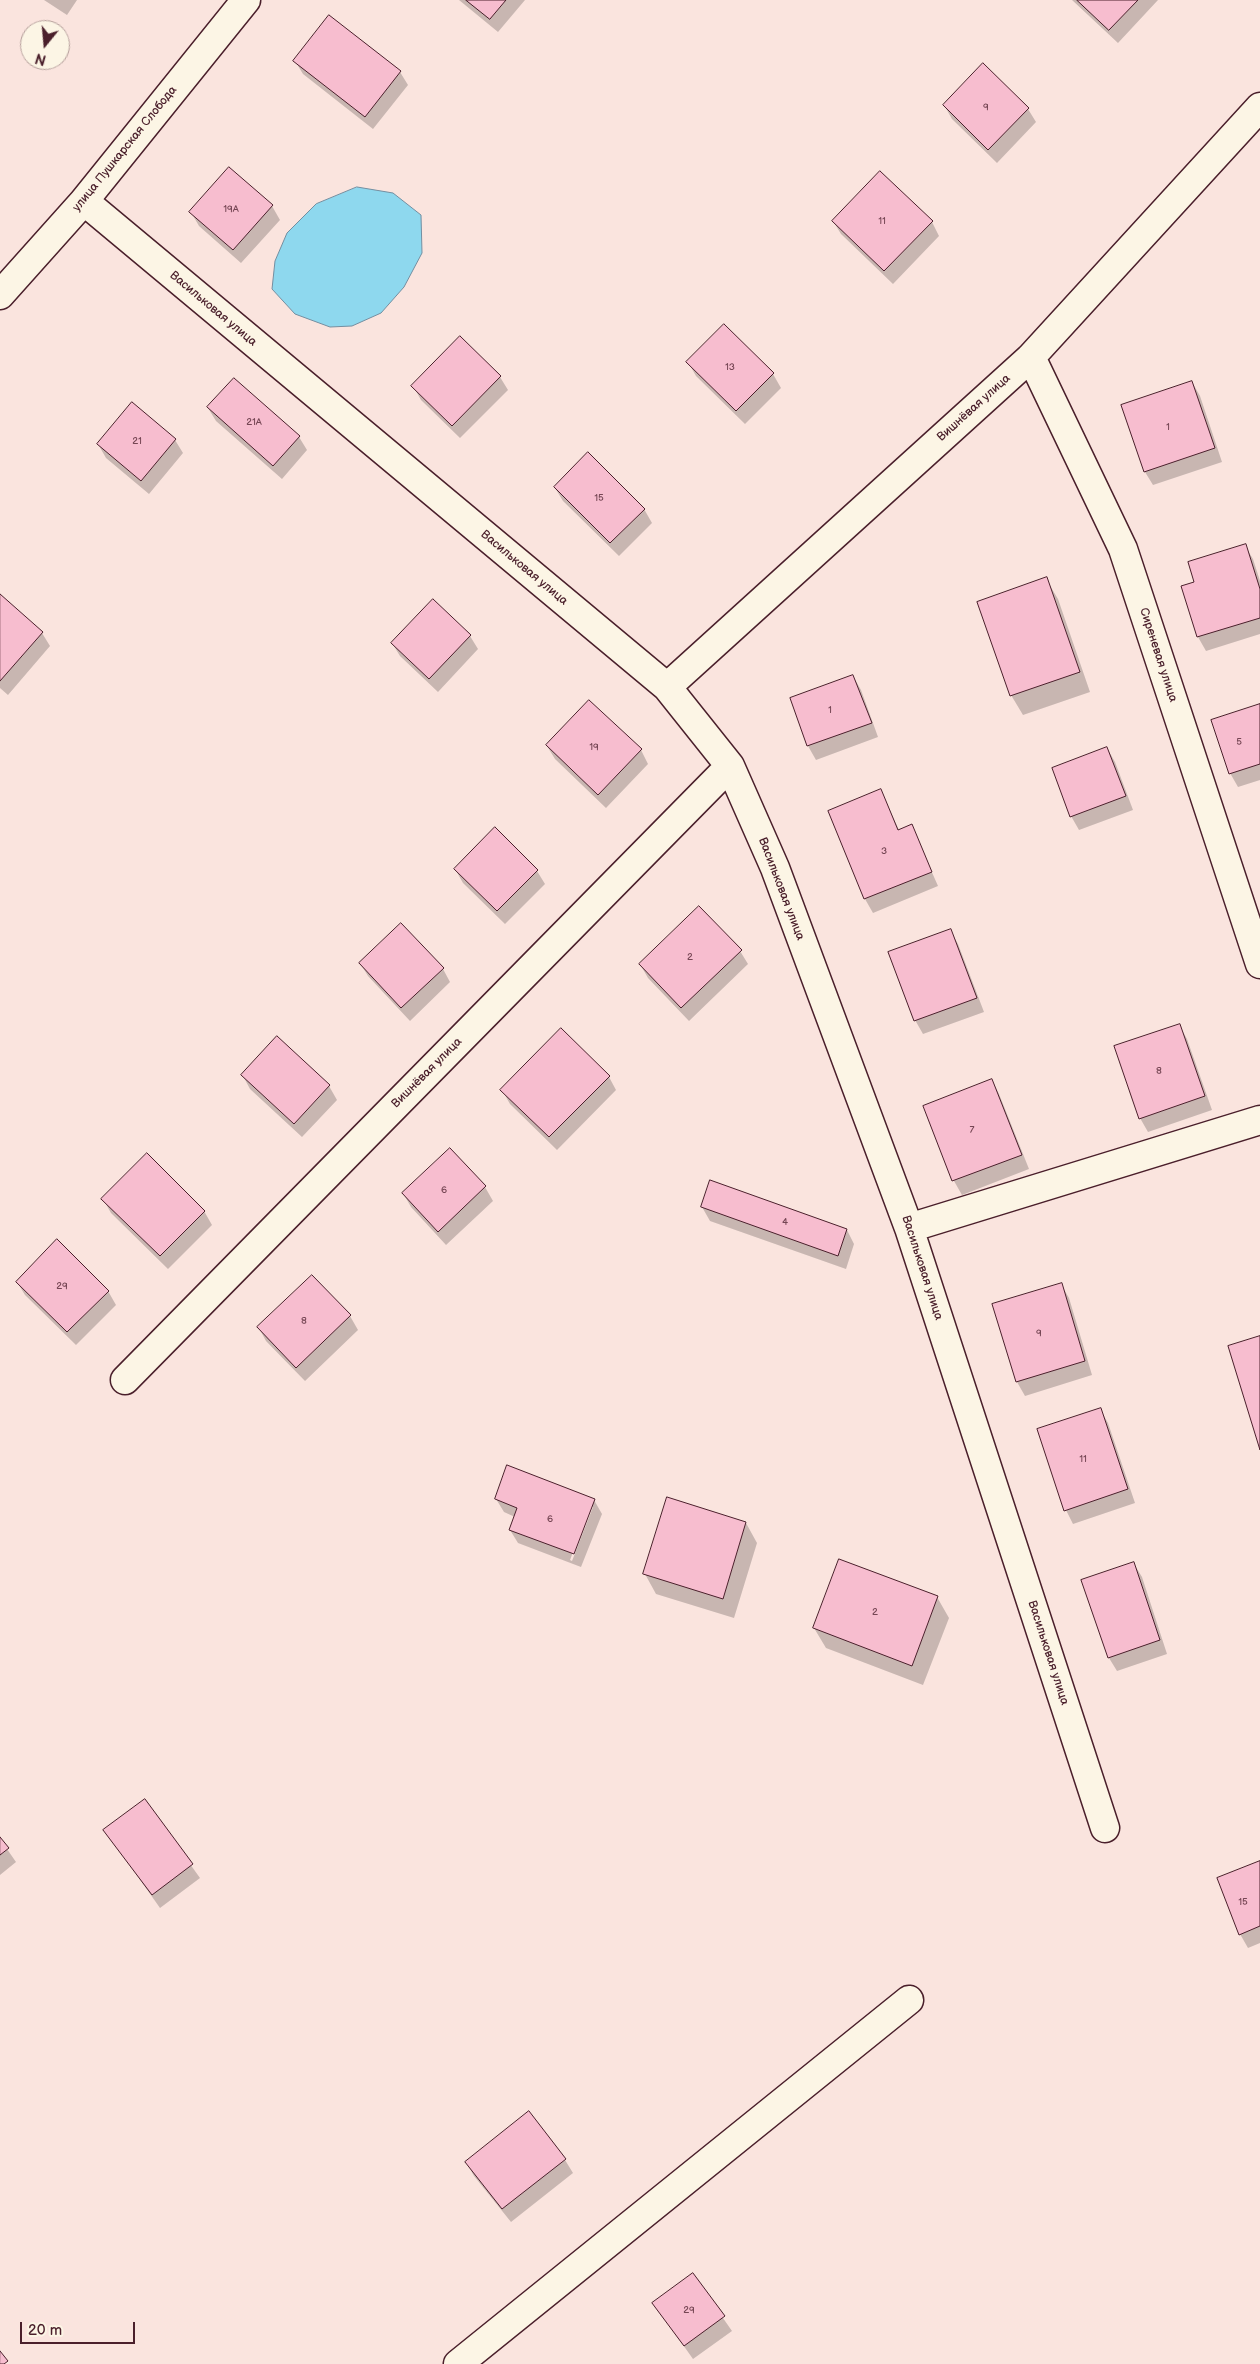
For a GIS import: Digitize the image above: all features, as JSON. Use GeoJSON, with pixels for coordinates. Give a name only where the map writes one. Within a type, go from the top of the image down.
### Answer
{"type":"FeatureCollection","features":[{"type":"Feature","properties":{"kind":"street","name":"улица Пушкарская Слобода"},"geometry":{"type":"LineString","coordinates":[[0,295],[84,201],[246,0]]}},
{"type":"Feature","properties":{"kind":"street","name":"Вишнёвая улица"},"geometry":{"type":"LineString","coordinates":[[667,687],[1031,357],[1260,107]]}},
{"type":"Feature","properties":{"kind":"street","name":"Васильковая улица"},"geometry":{"type":"LineString","coordinates":[[84,201],[667,687],[730,766],[775,868],[909,1228],[1105,1828]]}},
{"type":"Feature","properties":{"kind":"street","name":"Сиреневая улица"},"geometry":{"type":"LineString","coordinates":[[1031,357],[1123,549],[1260,964]]}},
{"type":"Feature","properties":{"kind":"street","name":"Вишнёвая улица"},"geometry":{"type":"LineString","coordinates":[[125,1380],[730,766]]}},
{"type":"Feature","properties":{"kind":"street"},"geometry":{"type":"LineString","coordinates":[[909,1228],[1260,1120]]}},
{"type":"Feature","properties":{"kind":"street"},"geometry":{"type":"LineString","coordinates":[[458,2364],[908,2000]]}},
{"type":"Feature","properties":{"kind":"water"},"geometry":{"type":"Polygon","coordinates":[[[357,187],[393,193],[421,215],[422,253],[404,287],[381,313],[352,326],[330,327],[295,314],[272,289],[275,261],[287,233],[316,204],[357,187]]]}},
{"type":"Feature","properties":{"kind":"building"},"geometry":{"type":"Polygon","coordinates":[[[466,0],[506,0],[490,19],[466,0]]]}},
{"type":"Feature","properties":{"kind":"building"},"geometry":{"type":"Polygon","coordinates":[[[1077,0],[1138,0],[1109,30],[1077,0]]]}},
{"type":"Feature","properties":{"kind":"building"},"geometry":{"type":"Polygon","coordinates":[[[329,15],[401,71],[365,117],[293,61],[329,15]]]}},
{"type":"Feature","properties":{"kind":"building"},"geometry":{"type":"Polygon","coordinates":[[[983,63],[1029,108],[988,150],[943,105],[983,63]]]}},
{"type":"Feature","properties":{"kind":"building"},"geometry":{"type":"Polygon","coordinates":[[[229,167],[273,205],[233,250],[189,212],[229,167]]]}},
{"type":"Feature","properties":{"kind":"building"},"geometry":{"type":"Polygon","coordinates":[[[880,171],[933,221],[884,271],[832,221],[880,171]]]}},
{"type":"Feature","properties":{"kind":"building"},"geometry":{"type":"Polygon","coordinates":[[[724,324],[774,373],[736,411],[686,362],[724,324]]]}},
{"type":"Feature","properties":{"kind":"building"},"geometry":{"type":"Polygon","coordinates":[[[460,336],[501,376],[452,426],[411,386],[460,336]]]}},
{"type":"Feature","properties":{"kind":"building"},"geometry":{"type":"Polygon","coordinates":[[[234,378],[300,436],[273,466],[207,407],[234,378]]]}},
{"type":"Feature","properties":{"kind":"building"},"geometry":{"type":"Polygon","coordinates":[[[1192,381],[1215,448],[1144,472],[1121,405],[1192,381]]]}},
{"type":"Feature","properties":{"kind":"building"},"geometry":{"type":"Polygon","coordinates":[[[132,402],[176,439],[141,481],[97,444],[132,402]]]}},
{"type":"Feature","properties":{"kind":"building"},"geometry":{"type":"Polygon","coordinates":[[[588,452],[645,509],[610,543],[554,487],[588,452]]]}},
{"type":"Feature","properties":{"kind":"building"},"geometry":{"type":"Polygon","coordinates":[[[1246,544],[1260,589],[1260,618],[1197,637],[1181,586],[1194,582],[1188,562],[1246,544]]]}},
{"type":"Feature","properties":{"kind":"building"},"geometry":{"type":"Polygon","coordinates":[[[1047,577],[1080,672],[1010,696],[977,602],[1047,577]]]}},
{"type":"Feature","properties":{"kind":"building"},"geometry":{"type":"Polygon","coordinates":[[[0,594],[43,632],[0,681],[0,594]]]}},
{"type":"Feature","properties":{"kind":"building"},"geometry":{"type":"Polygon","coordinates":[[[433,599],[471,635],[429,679],[391,643],[433,599]]]}},
{"type":"Feature","properties":{"kind":"building"},"geometry":{"type":"Polygon","coordinates":[[[853,675],[872,723],[807,746],[790,698],[853,675]]]}},
{"type":"Feature","properties":{"kind":"building"},"geometry":{"type":"Polygon","coordinates":[[[589,700],[642,749],[598,795],[546,745],[589,700]]]}},
{"type":"Feature","properties":{"kind":"building"},"geometry":{"type":"Polygon","coordinates":[[[1260,704],[1260,764],[1229,774],[1211,720],[1260,704]]]}},
{"type":"Feature","properties":{"kind":"building"},"geometry":{"type":"Polygon","coordinates":[[[1107,747],[1126,796],[1070,817],[1052,768],[1107,747]]]}},
{"type":"Feature","properties":{"kind":"building"},"geometry":{"type":"Polygon","coordinates":[[[881,789],[898,830],[912,824],[932,872],[864,899],[828,811],[881,789]]]}},
{"type":"Feature","properties":{"kind":"building"},"geometry":{"type":"Polygon","coordinates":[[[495,827],[538,870],[497,911],[454,869],[495,827]]]}},
{"type":"Feature","properties":{"kind":"building"},"geometry":{"type":"Polygon","coordinates":[[[699,906],[742,950],[681,1008],[639,964],[699,906]]]}},
{"type":"Feature","properties":{"kind":"building"},"geometry":{"type":"Polygon","coordinates":[[[401,923],[444,968],[401,1008],[359,963],[401,923]]]}},
{"type":"Feature","properties":{"kind":"building"},"geometry":{"type":"Polygon","coordinates":[[[951,929],[977,998],[914,1021],[888,952],[951,929]]]}},
{"type":"Feature","properties":{"kind":"building"},"geometry":{"type":"Polygon","coordinates":[[[1180,1024],[1205,1096],[1139,1119],[1114,1046],[1180,1024]]]}},
{"type":"Feature","properties":{"kind":"building"},"geometry":{"type":"Polygon","coordinates":[[[561,1028],[610,1076],[549,1137],[500,1090],[561,1028]]]}},
{"type":"Feature","properties":{"kind":"building"},"geometry":{"type":"Polygon","coordinates":[[[277,1036],[330,1085],[294,1124],[241,1075],[277,1036]]]}},
{"type":"Feature","properties":{"kind":"building"},"geometry":{"type":"Polygon","coordinates":[[[992,1079],[1022,1155],[952,1181],[923,1106],[992,1079]]]}},
{"type":"Feature","properties":{"kind":"building"},"geometry":{"type":"Polygon","coordinates":[[[450,1148],[486,1186],[438,1232],[402,1193],[450,1148]]]}},
{"type":"Feature","properties":{"kind":"building"},"geometry":{"type":"Polygon","coordinates":[[[147,1153],[205,1211],[160,1256],[101,1199],[147,1153]]]}},
{"type":"Feature","properties":{"kind":"building"},"geometry":{"type":"Polygon","coordinates":[[[710,1180],[847,1229],[838,1256],[701,1207],[710,1180]]]}},
{"type":"Feature","properties":{"kind":"building"},"geometry":{"type":"Polygon","coordinates":[[[57,1239],[109,1291],[67,1332],[16,1282],[57,1239]]]}},
{"type":"Feature","properties":{"kind":"building"},"geometry":{"type":"Polygon","coordinates":[[[312,1275],[351,1315],[296,1368],[257,1327],[312,1275]]]}},
{"type":"Feature","properties":{"kind":"building"},"geometry":{"type":"Polygon","coordinates":[[[1062,1283],[1085,1361],[1016,1382],[992,1304],[1062,1283]]]}},
{"type":"Feature","properties":{"kind":"building"},"geometry":{"type":"Polygon","coordinates":[[[1260,1336],[1260,1450],[1228,1346],[1260,1336]]]}},
{"type":"Feature","properties":{"kind":"building"},"geometry":{"type":"Polygon","coordinates":[[[1101,1408],[1128,1489],[1064,1511],[1037,1429],[1101,1408]]]}},
{"type":"Feature","properties":{"kind":"building"},"geometry":{"type":"Polygon","coordinates":[[[507,1465],[595,1499],[574,1554],[509,1530],[517,1508],[495,1499],[507,1465]]]}},
{"type":"Feature","properties":{"kind":"building"},"geometry":{"type":"Polygon","coordinates":[[[667,1497],[746,1522],[723,1599],[643,1574],[667,1497]]]}},
{"type":"Feature","properties":{"kind":"building"},"geometry":{"type":"Polygon","coordinates":[[[839,1559],[938,1596],[912,1666],[813,1628],[839,1559]]]}},
{"type":"Feature","properties":{"kind":"building"},"geometry":{"type":"Polygon","coordinates":[[[1134,1562],[1160,1640],[1108,1658],[1081,1580],[1134,1562]]]}},
{"type":"Feature","properties":{"kind":"building"},"geometry":{"type":"Polygon","coordinates":[[[145,1799],[193,1864],[152,1895],[103,1830],[145,1799]]]}},
{"type":"Feature","properties":{"kind":"building"},"geometry":{"type":"Polygon","coordinates":[[[0,1837],[9,1848],[0,1855],[0,1837]]]}},
{"type":"Feature","properties":{"kind":"building"},"geometry":{"type":"Polygon","coordinates":[[[1260,1861],[1260,1926],[1239,1935],[1217,1878],[1260,1861]]]}},
{"type":"Feature","properties":{"kind":"building"},"geometry":{"type":"Polygon","coordinates":[[[529,2111],[566,2159],[502,2209],[465,2162],[529,2111]]]}},
{"type":"Feature","properties":{"kind":"building"},"geometry":{"type":"Polygon","coordinates":[[[693,2273],[725,2316],[684,2346],[652,2303],[693,2273]]]}},
{"type":"Feature","properties":{"kind":"building"},"geometry":{"type":"Polygon","coordinates":[[[0,2351],[8,2361],[4,2364],[0,2364],[0,2351]]]}}]}
